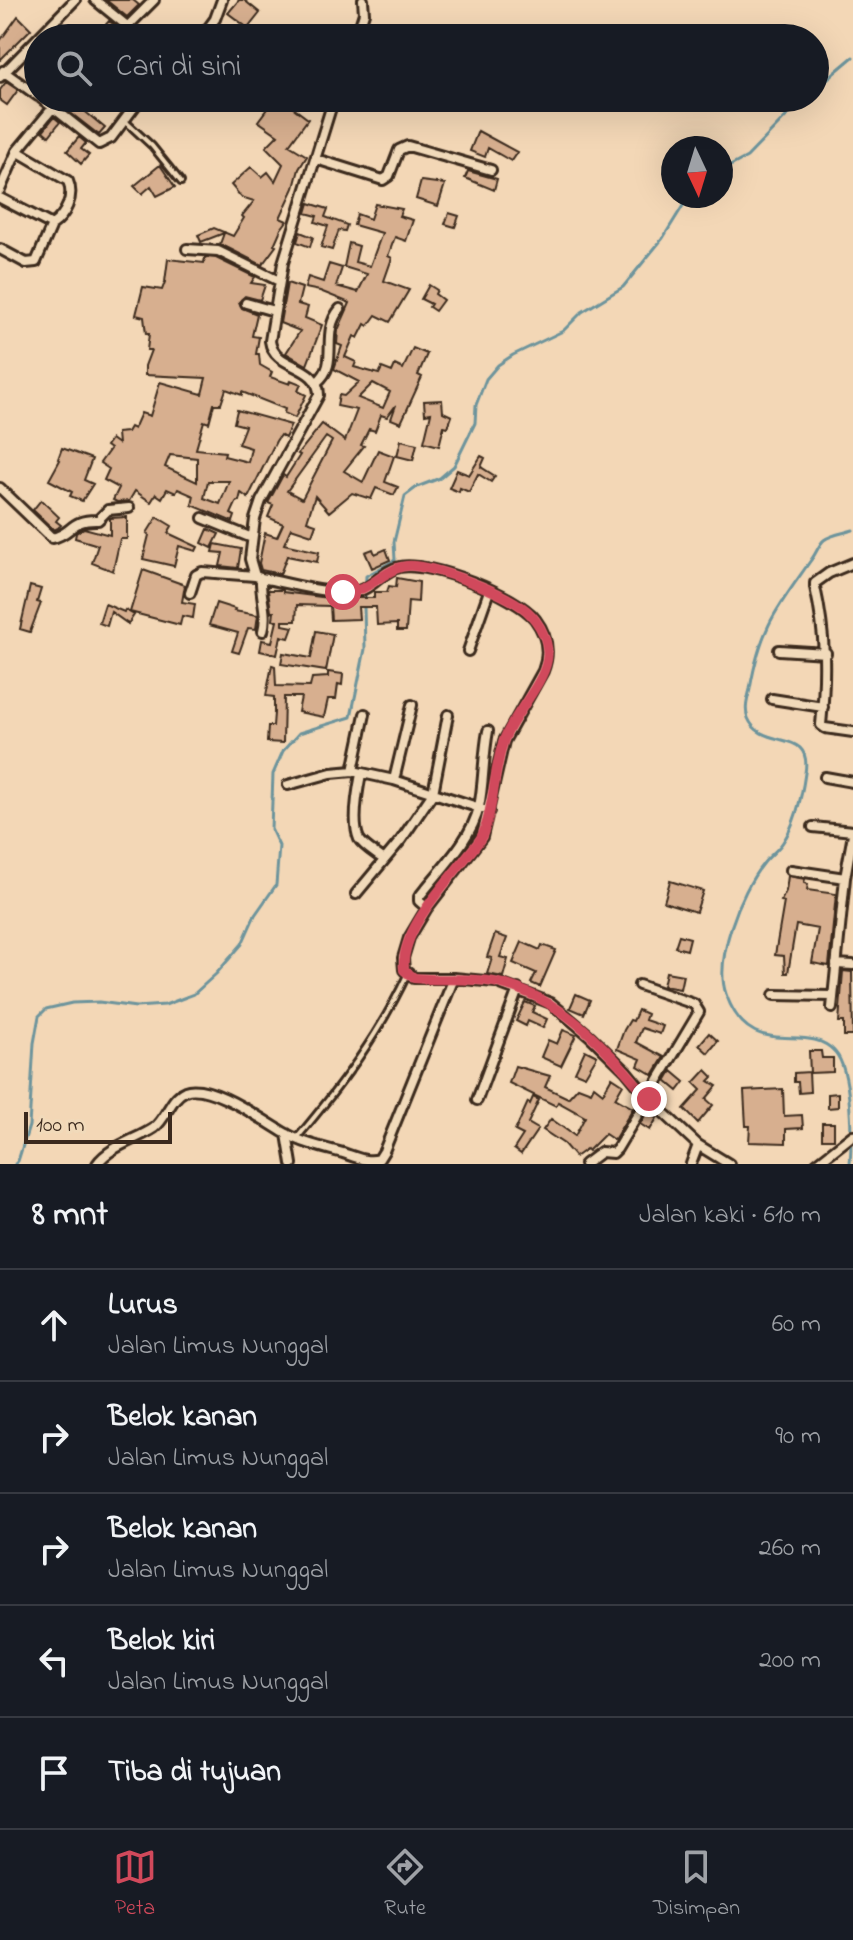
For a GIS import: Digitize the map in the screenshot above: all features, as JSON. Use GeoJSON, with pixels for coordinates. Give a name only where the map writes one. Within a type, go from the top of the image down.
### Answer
{"type":"FeatureCollection","features":[{"type":"Feature","properties":{"kind":"street"},"geometry":{"type":"LineString","coordinates":[[51,24],[75,0]]}},
{"type":"Feature","properties":{"kind":"street"},"geometry":{"type":"LineString","coordinates":[[95,0],[125,24]]}},
{"type":"Feature","properties":{"kind":"street"},"geometry":{"type":"LineString","coordinates":[[130,24],[154,0]]}},
{"type":"Feature","properties":{"kind":"street"},"geometry":{"type":"LineString","coordinates":[[211,24],[222,0]]}},
{"type":"Feature","properties":{"kind":"street"},"geometry":{"type":"LineString","coordinates":[[360,24],[363,0]]}},
{"type":"Feature","properties":{"kind":"street"},"geometry":{"type":"LineString","coordinates":[[24,50],[1,73],[24,87]]}},
{"type":"Feature","properties":{"kind":"street"},"geometry":{"type":"LineString","coordinates":[[0,190],[17,151],[49,112]]}},
{"type":"Feature","properties":{"kind":"street"},"geometry":{"type":"LineString","coordinates":[[59,112],[99,144],[111,138],[130,112]]}},
{"type":"Feature","properties":{"kind":"street"},"geometry":{"type":"LineString","coordinates":[[263,631],[267,615],[258,577],[250,565],[252,538],[261,501],[318,400],[320,390],[317,382],[305,371],[278,358],[272,351],[270,341],[279,281],[330,112]]}},
{"type":"Feature","properties":{"kind":"street"},"geometry":{"type":"LineString","coordinates":[[316,159],[383,180],[389,176],[399,150],[408,146],[491,170]]}},
{"type":"Feature","properties":{"kind":"street"},"geometry":{"type":"LineString","coordinates":[[0,249],[26,263],[36,262],[52,225],[71,199],[68,181],[17,151]]}},
{"type":"Feature","properties":{"kind":"street"},"geometry":{"type":"LineString","coordinates":[[0,198],[52,225]]}},
{"type":"Feature","properties":{"kind":"street"},"geometry":{"type":"LineString","coordinates":[[187,249],[218,251],[279,281]]}},
{"type":"Feature","properties":{"kind":"street"},"geometry":{"type":"LineString","coordinates":[[246,303],[274,311]]}},
{"type":"Feature","properties":{"kind":"street"},"geometry":{"type":"LineString","coordinates":[[317,382],[327,369],[330,326],[340,309]]}},
{"type":"Feature","properties":{"kind":"street"},"geometry":{"type":"LineString","coordinates":[[0,488],[52,538],[59,537],[79,520],[98,520],[108,510],[129,508]]}},
{"type":"Feature","properties":{"kind":"street"},"geometry":{"type":"LineString","coordinates":[[203,518],[252,538]]}},
{"type":"Feature","properties":{"kind":"street"},"geometry":{"type":"LineString","coordinates":[[853,563],[815,583],[826,653],[822,727],[853,732]]}},
{"type":"Feature","properties":{"kind":"street"},"geometry":{"type":"LineString","coordinates":[[190,593],[196,575],[202,572],[357,592],[371,586],[395,567],[413,566],[489,591],[524,609],[534,618],[548,651],[543,671],[504,741],[482,837],[427,908],[404,953],[404,970],[407,975],[421,978],[495,982],[551,1003],[626,1071],[649,1099],[698,1145],[729,1164]]}},
{"type":"Feature","properties":{"kind":"street"},"geometry":{"type":"LineString","coordinates":[[468,651],[489,591]]}},
{"type":"Feature","properties":{"kind":"street"},"geometry":{"type":"LineString","coordinates":[[779,650],[826,653]]}},
{"type":"Feature","properties":{"kind":"street"},"geometry":{"type":"LineString","coordinates":[[772,699],[823,707]]}},
{"type":"Feature","properties":{"kind":"street"},"geometry":{"type":"LineString","coordinates":[[394,780],[412,705]]}},
{"type":"Feature","properties":{"kind":"street"},"geometry":{"type":"LineString","coordinates":[[365,714],[357,772],[358,835],[384,860]]}},
{"type":"Feature","properties":{"kind":"street"},"geometry":{"type":"LineString","coordinates":[[356,894],[417,819],[433,793],[448,715]]}},
{"type":"Feature","properties":{"kind":"street"},"geometry":{"type":"LineString","coordinates":[[427,908],[419,897],[467,836],[479,808],[482,761],[488,731]]}},
{"type":"Feature","properties":{"kind":"street"},"geometry":{"type":"LineString","coordinates":[[288,785],[331,773],[357,772],[394,780],[489,811]]}},
{"type":"Feature","properties":{"kind":"street"},"geometry":{"type":"LineString","coordinates":[[825,777],[853,782]]}},
{"type":"Feature","properties":{"kind":"street"},"geometry":{"type":"LineString","coordinates":[[813,827],[853,833],[851,862],[845,878],[832,1008]]}},
{"type":"Feature","properties":{"kind":"street"},"geometry":{"type":"LineString","coordinates":[[791,870],[845,878]]}},
{"type":"Feature","properties":{"kind":"street"},"geometry":{"type":"LineString","coordinates":[[836,964],[853,965]]}},
{"type":"Feature","properties":{"kind":"street"},"geometry":{"type":"LineString","coordinates":[[97,1164],[107,1154],[159,1124],[175,1099],[186,1091],[201,1090],[233,1102],[297,1138],[365,1160],[379,1159],[454,978]]}},
{"type":"Feature","properties":{"kind":"street"},"geometry":{"type":"LineString","coordinates":[[585,1164],[601,1152],[613,1153],[617,1149],[696,1019],[699,1009],[694,1004],[639,985]]}},
{"type":"Feature","properties":{"kind":"street"},"geometry":{"type":"LineString","coordinates":[[477,1100],[518,989]]}},
{"type":"Feature","properties":{"kind":"street"},"geometry":{"type":"LineString","coordinates":[[774,995],[832,996]]}},
{"type":"Feature","properties":{"kind":"street"},"geometry":{"type":"LineString","coordinates":[[287,1134],[292,1164]]}},
{"type":"Feature","properties":{"kind":"street"},"geometry":{"type":"LineString","coordinates":[[816,1164],[853,1135]]}},
{"type":"Feature","properties":{"kind":"street"},"geometry":{"type":"LineString","coordinates":[[691,1164],[698,1145]]}},
{"type":"Feature","properties":{"kind":"lane"},"geometry":{"type":"LineString","coordinates":[[124,120],[152,146],[181,182]]}},
{"type":"Feature","properties":{"kind":"lane"},"geometry":{"type":"LineString","coordinates":[[297,1138],[367,1047],[392,1008],[407,975]]}},
{"type":"Feature","properties":{"kind":"building"},"geometry":{"type":"Polygon","coordinates":[[[106,0],[133,0],[139,5],[127,17],[106,0]]]}},
{"type":"Feature","properties":{"kind":"building"},"geometry":{"type":"Polygon","coordinates":[[[239,0],[244,0],[260,13],[251,24],[243,24],[228,13],[239,0]]]}},
{"type":"Feature","properties":{"kind":"building"},"geometry":{"type":"Polygon","coordinates":[[[18,16],[26,24],[24,36],[0,60],[0,41],[18,16]]]}},
{"type":"Feature","properties":{"kind":"building"},"geometry":{"type":"Polygon","coordinates":[[[6,82],[18,90],[7,105],[0,100],[0,90],[6,82]]]}},
{"type":"Feature","properties":{"kind":"building"},"geometry":{"type":"Polygon","coordinates":[[[69,112],[86,112],[105,128],[99,135],[69,112]]]}},
{"type":"Feature","properties":{"kind":"building"},"geometry":{"type":"Polygon","coordinates":[[[265,112],[299,112],[308,119],[289,145],[307,156],[280,218],[287,221],[276,246],[262,265],[220,244],[224,233],[201,242],[198,235],[214,228],[233,236],[244,218],[242,216],[254,201],[241,197],[231,185],[251,167],[262,177],[268,172],[275,181],[283,164],[266,147],[278,135],[258,121],[265,112]]]}},
{"type":"Feature","properties":{"kind":"building"},"geometry":{"type":"Polygon","coordinates":[[[54,117],[60,122],[49,136],[43,131],[54,117]]]}},
{"type":"Feature","properties":{"kind":"building"},"geometry":{"type":"Polygon","coordinates":[[[478,131],[517,152],[511,161],[488,148],[485,157],[470,151],[478,131]]]}},
{"type":"Feature","properties":{"kind":"building"},"geometry":{"type":"Polygon","coordinates":[[[79,137],[86,143],[81,149],[89,155],[81,164],[67,151],[79,137]]]}},
{"type":"Feature","properties":{"kind":"building"},"geometry":{"type":"Polygon","coordinates":[[[160,165],[175,187],[157,196],[151,186],[142,194],[134,186],[160,165]]]}},
{"type":"Feature","properties":{"kind":"building"},"geometry":{"type":"Polygon","coordinates":[[[468,171],[497,179],[494,190],[465,178],[468,171]]]}},
{"type":"Feature","properties":{"kind":"building"},"geometry":{"type":"Polygon","coordinates":[[[421,181],[445,184],[438,206],[416,199],[421,181]]]}},
{"type":"Feature","properties":{"kind":"building"},"geometry":{"type":"Polygon","coordinates":[[[309,203],[328,209],[325,217],[347,225],[345,231],[339,230],[332,250],[321,247],[328,226],[315,222],[317,216],[306,213],[309,203]]]}},
{"type":"Feature","properties":{"kind":"building"},"geometry":{"type":"Polygon","coordinates":[[[375,204],[402,209],[399,216],[413,220],[406,241],[395,237],[384,281],[409,290],[390,322],[376,315],[368,326],[365,324],[358,338],[354,336],[345,357],[356,362],[354,367],[379,374],[382,368],[392,372],[395,365],[403,369],[413,348],[427,354],[418,375],[422,377],[401,423],[391,419],[396,405],[387,417],[381,415],[375,431],[369,429],[361,445],[364,446],[344,471],[363,482],[378,450],[394,456],[385,482],[398,487],[394,495],[376,488],[371,499],[352,493],[329,512],[315,496],[307,521],[316,524],[312,535],[291,528],[284,544],[319,552],[317,562],[287,556],[280,574],[261,570],[259,563],[265,533],[277,537],[283,524],[268,517],[273,505],[268,503],[283,475],[286,477],[298,454],[322,424],[345,441],[357,410],[337,406],[339,395],[344,396],[359,382],[334,369],[342,346],[337,344],[338,330],[350,303],[305,288],[308,277],[323,282],[329,264],[342,268],[336,286],[358,292],[367,274],[344,267],[349,243],[359,246],[355,262],[370,266],[382,233],[354,225],[357,214],[370,219],[375,204]],[[373,383],[358,398],[383,408],[390,392],[373,383]],[[326,437],[287,491],[302,499],[332,441],[326,437]]]}},
{"type":"Feature","properties":{"kind":"building"},"geometry":{"type":"Polygon","coordinates":[[[449,213],[459,216],[455,227],[445,224],[449,213]]]}},
{"type":"Feature","properties":{"kind":"building"},"geometry":{"type":"Polygon","coordinates":[[[300,232],[313,237],[310,247],[297,242],[300,232]]]}},
{"type":"Feature","properties":{"kind":"building"},"geometry":{"type":"Polygon","coordinates":[[[205,257],[216,258],[255,277],[251,283],[265,285],[260,300],[245,296],[239,302],[242,308],[257,314],[252,336],[259,337],[256,354],[259,354],[260,365],[272,372],[270,377],[290,384],[291,380],[301,384],[298,391],[306,395],[295,418],[284,413],[285,409],[226,389],[221,404],[214,404],[209,423],[204,421],[196,449],[225,452],[224,456],[248,462],[251,448],[238,444],[245,426],[234,423],[237,410],[291,425],[285,438],[280,435],[276,441],[248,498],[241,493],[231,514],[235,516],[233,522],[192,505],[194,496],[178,489],[176,493],[167,489],[162,498],[156,494],[151,502],[135,491],[129,501],[117,502],[113,500],[119,488],[104,480],[109,469],[100,463],[110,449],[106,446],[111,439],[118,444],[117,433],[127,432],[130,427],[134,429],[141,413],[150,416],[160,382],[202,394],[206,378],[145,375],[151,350],[147,350],[149,334],[146,334],[144,317],[136,315],[143,287],[162,290],[168,259],[204,263],[205,257]],[[170,455],[165,467],[197,482],[197,458],[170,455]],[[208,481],[204,498],[220,504],[229,481],[208,481]]]}},
{"type":"Feature","properties":{"kind":"building"},"geometry":{"type":"Polygon","coordinates":[[[287,283],[302,288],[298,304],[308,307],[305,318],[322,325],[307,365],[286,353],[300,331],[280,323],[287,283]]]}},
{"type":"Feature","properties":{"kind":"building"},"geometry":{"type":"Polygon","coordinates":[[[429,285],[437,290],[435,294],[443,300],[435,311],[429,307],[431,304],[421,299],[429,285]]]}},
{"type":"Feature","properties":{"kind":"building"},"geometry":{"type":"Polygon","coordinates":[[[442,400],[443,412],[452,416],[448,427],[444,426],[439,446],[424,442],[431,413],[425,414],[424,401],[442,400]]]}},
{"type":"Feature","properties":{"kind":"building"},"geometry":{"type":"Polygon","coordinates":[[[401,440],[417,444],[413,460],[397,456],[401,440]]]}},
{"type":"Feature","properties":{"kind":"building"},"geometry":{"type":"Polygon","coordinates":[[[62,448],[92,459],[84,480],[93,484],[82,501],[49,480],[60,460],[62,448]]]}},
{"type":"Feature","properties":{"kind":"building"},"geometry":{"type":"Polygon","coordinates":[[[481,456],[485,458],[481,467],[495,476],[491,482],[478,474],[469,492],[449,488],[457,470],[469,475],[481,456]]]}},
{"type":"Feature","properties":{"kind":"building"},"geometry":{"type":"Polygon","coordinates":[[[41,500],[59,517],[56,521],[61,525],[58,528],[54,530],[33,510],[41,500]]]}},
{"type":"Feature","properties":{"kind":"building"},"geometry":{"type":"Polygon","coordinates":[[[127,517],[127,539],[120,539],[113,571],[92,563],[98,545],[75,538],[76,533],[84,528],[110,535],[110,518],[127,517]]]}},
{"type":"Feature","properties":{"kind":"building"},"geometry":{"type":"Polygon","coordinates":[[[157,517],[172,526],[168,533],[198,547],[196,551],[179,546],[174,566],[143,559],[147,533],[157,517]]]}},
{"type":"Feature","properties":{"kind":"building"},"geometry":{"type":"Polygon","coordinates":[[[208,529],[219,534],[212,548],[202,543],[208,529]]]}},
{"type":"Feature","properties":{"kind":"building"},"geometry":{"type":"Polygon","coordinates":[[[215,544],[241,549],[238,568],[220,566],[223,553],[213,552],[215,544]]]}},
{"type":"Feature","properties":{"kind":"building"},"geometry":{"type":"Polygon","coordinates":[[[373,549],[375,554],[386,549],[390,560],[372,568],[365,552],[373,549]]]}},
{"type":"Feature","properties":{"kind":"building"},"geometry":{"type":"Polygon","coordinates":[[[143,570],[185,585],[182,602],[195,604],[193,618],[182,616],[180,625],[130,612],[143,570]]]}},
{"type":"Feature","properties":{"kind":"building"},"geometry":{"type":"Polygon","coordinates":[[[397,578],[419,582],[418,602],[408,601],[406,631],[397,631],[397,624],[377,625],[376,607],[358,607],[359,619],[331,620],[330,606],[297,605],[296,621],[283,621],[283,625],[293,627],[289,638],[281,636],[277,655],[260,651],[262,640],[272,642],[277,621],[273,620],[268,590],[329,598],[374,598],[374,592],[387,592],[389,586],[396,587],[397,578]]]}},
{"type":"Feature","properties":{"kind":"building"},"geometry":{"type":"Polygon","coordinates":[[[30,586],[41,589],[37,602],[41,603],[30,632],[20,629],[30,586]]]}},
{"type":"Feature","properties":{"kind":"building"},"geometry":{"type":"Polygon","coordinates":[[[216,603],[234,611],[258,615],[256,629],[248,628],[239,653],[232,651],[238,633],[209,625],[216,603]]]}},
{"type":"Feature","properties":{"kind":"building"},"geometry":{"type":"Polygon","coordinates":[[[105,604],[134,615],[128,624],[111,612],[107,626],[99,623],[105,604]]]}},
{"type":"Feature","properties":{"kind":"building"},"geometry":{"type":"Polygon","coordinates":[[[316,631],[333,634],[326,671],[281,664],[283,653],[311,658],[316,631]]]}},
{"type":"Feature","properties":{"kind":"building"},"geometry":{"type":"Polygon","coordinates":[[[272,665],[275,666],[276,686],[310,687],[312,678],[328,677],[328,672],[343,674],[336,699],[328,699],[324,717],[298,712],[301,697],[284,697],[283,743],[267,742],[268,726],[273,726],[274,713],[274,697],[266,696],[272,665]]]}},
{"type":"Feature","properties":{"kind":"building"},"geometry":{"type":"Polygon","coordinates":[[[788,876],[805,879],[807,890],[836,894],[829,966],[812,963],[818,929],[796,925],[788,973],[785,973],[784,956],[775,955],[784,902],[781,901],[788,876]]]}},
{"type":"Feature","properties":{"kind":"building"},"geometry":{"type":"Polygon","coordinates":[[[670,881],[703,891],[696,912],[664,902],[670,881]]]}},
{"type":"Feature","properties":{"kind":"building"},"geometry":{"type":"Polygon","coordinates":[[[495,934],[507,938],[500,957],[508,959],[503,977],[487,974],[492,958],[487,957],[495,934]]]}},
{"type":"Feature","properties":{"kind":"building"},"geometry":{"type":"Polygon","coordinates":[[[679,935],[690,938],[687,950],[675,947],[679,935]]]}},
{"type":"Feature","properties":{"kind":"building"},"geometry":{"type":"Polygon","coordinates":[[[522,942],[540,950],[542,945],[556,950],[540,987],[531,983],[536,973],[513,963],[522,942]]]}},
{"type":"Feature","properties":{"kind":"building"},"geometry":{"type":"Polygon","coordinates":[[[843,971],[852,972],[853,1036],[844,1036],[844,1022],[839,1022],[843,971]]]}},
{"type":"Feature","properties":{"kind":"building"},"geometry":{"type":"Polygon","coordinates":[[[666,972],[683,975],[680,989],[663,986],[666,972]]]}},
{"type":"Feature","properties":{"kind":"building"},"geometry":{"type":"Polygon","coordinates":[[[576,994],[590,1000],[584,1014],[570,1008],[576,994]]]}},
{"type":"Feature","properties":{"kind":"building"},"geometry":{"type":"Polygon","coordinates":[[[525,1002],[535,1006],[532,1012],[547,1019],[543,1028],[528,1021],[526,1026],[516,1021],[525,1002]]]}},
{"type":"Feature","properties":{"kind":"building"},"geometry":{"type":"Polygon","coordinates":[[[638,1010],[647,1014],[645,1020],[663,1026],[660,1034],[642,1028],[636,1042],[664,1057],[653,1075],[638,1066],[641,1059],[617,1049],[624,1030],[638,1010]]]}},
{"type":"Feature","properties":{"kind":"building"},"geometry":{"type":"Polygon","coordinates":[[[563,1030],[576,1035],[561,1066],[541,1057],[548,1040],[557,1044],[563,1030]]]}},
{"type":"Feature","properties":{"kind":"building"},"geometry":{"type":"Polygon","coordinates":[[[709,1033],[718,1041],[708,1053],[699,1045],[709,1033]]]}},
{"type":"Feature","properties":{"kind":"building"},"geometry":{"type":"Polygon","coordinates":[[[585,1050],[597,1056],[585,1076],[575,1072],[585,1050]]]}},
{"type":"Feature","properties":{"kind":"building"},"geometry":{"type":"Polygon","coordinates":[[[809,1051],[821,1051],[822,1058],[833,1058],[833,1072],[810,1073],[809,1051]]]}},
{"type":"Feature","properties":{"kind":"building"},"geometry":{"type":"Polygon","coordinates":[[[515,1066],[550,1076],[545,1087],[568,1098],[578,1087],[591,1092],[594,1086],[603,1093],[612,1077],[623,1084],[615,1098],[633,1108],[614,1140],[605,1134],[588,1151],[586,1149],[575,1157],[564,1144],[543,1130],[551,1119],[575,1136],[585,1117],[558,1102],[556,1106],[509,1083],[515,1066]]]}},
{"type":"Feature","properties":{"kind":"building"},"geometry":{"type":"Polygon","coordinates":[[[706,1070],[713,1077],[709,1081],[717,1086],[706,1099],[713,1105],[698,1123],[684,1109],[701,1090],[694,1083],[706,1070]]]}},
{"type":"Feature","properties":{"kind":"building"},"geometry":{"type":"Polygon","coordinates":[[[672,1071],[685,1082],[678,1091],[666,1081],[672,1071]]]}},
{"type":"Feature","properties":{"kind":"building"},"geometry":{"type":"Polygon","coordinates":[[[809,1072],[810,1092],[799,1093],[794,1073],[809,1072]]]}},
{"type":"Feature","properties":{"kind":"building"},"geometry":{"type":"Polygon","coordinates":[[[783,1089],[784,1116],[802,1115],[803,1128],[786,1129],[786,1143],[749,1142],[750,1126],[746,1126],[744,1091],[783,1089]]]}},
{"type":"Feature","properties":{"kind":"building"},"geometry":{"type":"Polygon","coordinates":[[[838,1093],[838,1107],[828,1108],[828,1094],[838,1093]]]}},
{"type":"Feature","properties":{"kind":"building"},"geometry":{"type":"Polygon","coordinates":[[[533,1097],[539,1100],[528,1123],[538,1129],[521,1154],[514,1149],[523,1135],[515,1131],[533,1097]]]}},
{"type":"Feature","properties":{"kind":"building"},"geometry":{"type":"Polygon","coordinates":[[[647,1112],[657,1118],[650,1130],[640,1124],[647,1112]]]}},
{"type":"Feature","properties":{"kind":"building"},"geometry":{"type":"Polygon","coordinates":[[[822,1123],[834,1123],[834,1139],[822,1139],[822,1123]]]}},
{"type":"Feature","properties":{"kind":"waterway"},"geometry":{"type":"LineString","coordinates":[[829,77],[853,57]]}},
{"type":"Feature","properties":{"kind":"waterway"},"geometry":{"type":"LineString","coordinates":[[733,165],[747,157],[790,112]]}},
{"type":"Feature","properties":{"kind":"waterway"},"geometry":{"type":"LineString","coordinates":[[365,599],[366,576],[395,560],[394,542],[405,496],[417,487],[440,478],[454,466],[475,423],[476,405],[486,379],[498,365],[563,331],[582,312],[623,287],[663,238],[682,208]]}},
{"type":"Feature","properties":{"kind":"waterway"},"geometry":{"type":"LineString","coordinates":[[850,1164],[851,1123],[848,1089],[841,1061],[823,1043],[764,1035],[750,1028],[737,1016],[726,994],[723,963],[731,927],[746,891],[791,827],[805,773],[801,749],[764,734],[748,718],[747,704],[759,649],[779,606],[822,542],[853,530]]}},
{"type":"Feature","properties":{"kind":"waterway"},"geometry":{"type":"LineString","coordinates":[[15,1164],[29,1126],[34,1043],[39,1016],[46,1009],[72,1003],[99,1002],[136,1007],[165,1005],[194,994],[242,944],[255,915],[276,885],[279,846],[271,829],[273,774],[283,751],[299,733],[351,717],[365,649],[364,606]]}},
{"type":"Feature","properties":{"kind":"route"},"geometry":{"type":"LineString","coordinates":[[343,592],[362,591],[395,567],[419,567],[509,600],[524,609],[541,628],[547,644],[547,661],[504,741],[482,837],[427,908],[409,938],[403,958],[404,970],[414,978],[495,982],[551,1003],[626,1071],[649,1099]]}}]}
